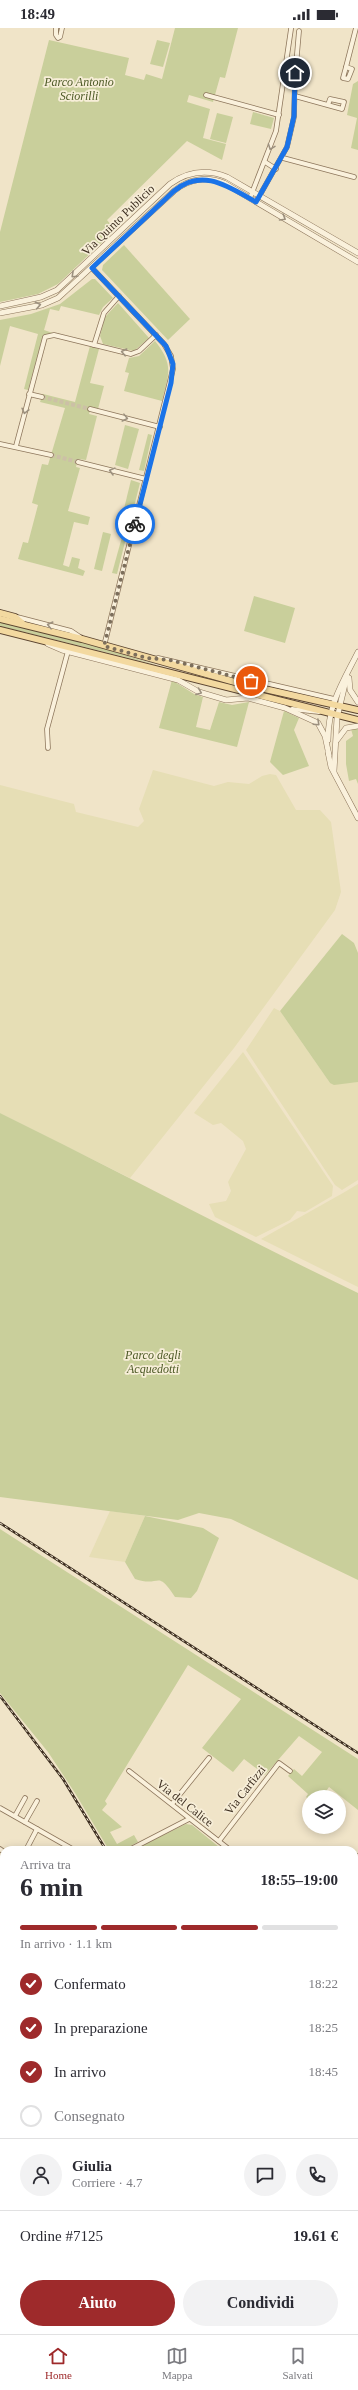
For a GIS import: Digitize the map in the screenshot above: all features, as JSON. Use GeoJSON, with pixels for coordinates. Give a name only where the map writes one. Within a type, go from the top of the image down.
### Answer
{"type":"FeatureCollection","features":[{"type":"Feature","properties":{"kind":"main road"},"geometry":{"type":"LineString","coordinates":[[0,613],[15,617],[27,626]]}},
{"type":"Feature","properties":{"kind":"main road"},"geometry":{"type":"LineString","coordinates":[[0,619],[82,639],[242,684],[333,702],[340,706],[358,710]]}},
{"type":"Feature","properties":{"kind":"main road"},"geometry":{"type":"LineString","coordinates":[[0,630],[321,712],[358,720]]}},
{"type":"Feature","properties":{"kind":"street"},"geometry":{"type":"LineString","coordinates":[[56,28],[56,35],[58,38],[60,37],[62,28]]}},
{"type":"Feature","properties":{"kind":"street"},"geometry":{"type":"LineString","coordinates":[[346,67],[356,28]]}},
{"type":"Feature","properties":{"kind":"street"},"geometry":{"type":"LineString","coordinates":[[250,198],[273,142],[279,115],[291,29]]}},
{"type":"Feature","properties":{"kind":"street"},"geometry":{"type":"LineString","coordinates":[[256,202],[282,158],[293,122],[295,96],[294,77],[299,31]]}},
{"type":"Feature","properties":{"kind":"street"},"geometry":{"type":"LineString","coordinates":[[285,76],[294,77]]}},
{"type":"Feature","properties":{"kind":"street"},"geometry":{"type":"LineString","coordinates":[[206,95],[279,115]]}},
{"type":"Feature","properties":{"kind":"street"},"geometry":{"type":"LineString","coordinates":[[295,96],[328,105]]}},
{"type":"Feature","properties":{"kind":"street"},"geometry":{"type":"LineString","coordinates":[[282,158],[354,177]]}},
{"type":"Feature","properties":{"kind":"street"},"geometry":{"type":"LineString","coordinates":[[265,162],[276,169]]}},
{"type":"Feature","properties":{"kind":"street","name":"Via Quinto Publicio"},"geometry":{"type":"LineString","coordinates":[[0,306],[53,292],[90,260],[167,187],[187,175],[200,172],[218,174],[260,195],[358,253]]}},
{"type":"Feature","properties":{"kind":"street","name":"Via Quinto Publicio"},"geometry":{"type":"LineString","coordinates":[[0,314],[55,300],[92,268],[174,191],[185,183],[201,179],[216,180],[250,198],[358,262]]}},
{"type":"Feature","properties":{"kind":"street"},"geometry":{"type":"LineString","coordinates":[[90,260],[92,268],[167,348],[173,366],[160,427],[104,646]]}},
{"type":"Feature","properties":{"kind":"street"},"geometry":{"type":"LineString","coordinates":[[94,345],[104,313],[119,296]]}},
{"type":"Feature","properties":{"kind":"street"},"geometry":{"type":"LineString","coordinates":[[16,446],[45,337],[54,335],[133,354],[139,351],[156,335]]}},
{"type":"Feature","properties":{"kind":"street"},"geometry":{"type":"LineString","coordinates":[[30,394],[42,397]]}},
{"type":"Feature","properties":{"kind":"street"},"geometry":{"type":"LineString","coordinates":[[90,410],[160,427]]}},
{"type":"Feature","properties":{"kind":"street"},"geometry":{"type":"LineString","coordinates":[[158,435],[163,437]]}},
{"type":"Feature","properties":{"kind":"street"},"geometry":{"type":"LineString","coordinates":[[0,444],[16,446],[51,455]]}},
{"type":"Feature","properties":{"kind":"street"},"geometry":{"type":"LineString","coordinates":[[78,462],[146,479]]}},
{"type":"Feature","properties":{"kind":"street"},"geometry":{"type":"LineString","coordinates":[[15,617],[72,631],[82,639]]}},
{"type":"Feature","properties":{"kind":"street"},"geometry":{"type":"LineString","coordinates":[[44,641],[68,651],[177,680],[198,692],[226,700],[248,698],[285,708],[321,712]]}},
{"type":"Feature","properties":{"kind":"street"},"geometry":{"type":"LineString","coordinates":[[48,748],[47,729],[68,651]]}},
{"type":"Feature","properties":{"kind":"street"},"geometry":{"type":"LineString","coordinates":[[328,755],[330,714],[333,702],[358,652]]}},
{"type":"Feature","properties":{"kind":"street"},"geometry":{"type":"LineString","coordinates":[[147,658],[170,660],[328,699],[333,702]]}},
{"type":"Feature","properties":{"kind":"street"},"geometry":{"type":"LineString","coordinates":[[349,669],[349,689],[358,702]]}},
{"type":"Feature","properties":{"kind":"street"},"geometry":{"type":"LineString","coordinates":[[334,772],[338,716],[349,669]]}},
{"type":"Feature","properties":{"kind":"street"},"geometry":{"type":"LineString","coordinates":[[285,708],[318,723],[325,736],[328,755],[334,772],[358,818]]}},
{"type":"Feature","properties":{"kind":"street"},"geometry":{"type":"LineString","coordinates":[[335,743],[344,729],[358,726]]}},
{"type":"Feature","properties":{"kind":"street"},"geometry":{"type":"LineString","coordinates":[[172,1804],[209,1758]]}},
{"type":"Feature","properties":{"kind":"street","name":"Via Carfizzi"},"geometry":{"type":"LineString","coordinates":[[218,1841],[279,1763],[290,1771]]}},
{"type":"Feature","properties":{"kind":"street","name":"Via del Calice"},"geometry":{"type":"LineString","coordinates":[[128,1771],[225,1846]]}},
{"type":"Feature","properties":{"kind":"street"},"geometry":{"type":"LineString","coordinates":[[15,1816],[25,1798]]}},
{"type":"Feature","properties":{"kind":"street"},"geometry":{"type":"LineString","coordinates":[[25,1822],[37,1801]]}},
{"type":"Feature","properties":{"kind":"street"},"geometry":{"type":"LineString","coordinates":[[0,1808],[67,1846]]}},
{"type":"Feature","properties":{"kind":"street"},"geometry":{"type":"LineString","coordinates":[[137,1846],[189,1819]]}},
{"type":"Feature","properties":{"kind":"street"},"geometry":{"type":"LineString","coordinates":[[28,1846],[37,1829]]}},
{"type":"Feature","properties":{"kind":"shaded area"},"geometry":{"type":"Polygon","coordinates":[[[153,770],[214,786],[228,782],[249,784],[262,776],[270,774],[276,775],[296,810],[320,810],[331,822],[341,892],[335,910],[234,1048],[130,1178],[0,1113],[0,785],[74,804],[76,812],[138,827],[144,821],[139,809],[153,770]]]}},
{"type":"Feature","properties":{"kind":"shaded area"},"geometry":{"type":"Polygon","coordinates":[[[274,1008],[280,1011],[330,1083],[358,1082],[358,1180],[342,1190],[335,1185],[246,1050],[274,1008]]]}},
{"type":"Feature","properties":{"kind":"shaded area"},"geometry":{"type":"Polygon","coordinates":[[[243,1052],[333,1186],[332,1196],[305,1212],[297,1211],[290,1220],[256,1237],[215,1217],[209,1204],[226,1201],[231,1191],[228,1182],[246,1149],[243,1141],[221,1123],[213,1125],[194,1113],[243,1052]]]}},
{"type":"Feature","properties":{"kind":"shaded area"},"geometry":{"type":"Polygon","coordinates":[[[358,1184],[358,1287],[261,1239],[343,1193],[358,1184]]]}},
{"type":"Feature","properties":{"kind":"shaded area"},"geometry":{"type":"Polygon","coordinates":[[[110,1511],[145,1516],[125,1562],[89,1557],[110,1511]]]}},
{"type":"Feature","properties":{"kind":"green space","name":"Parco Antonio Sciorilli"},"geometry":{"type":"Polygon","coordinates":[[[175,28],[238,28],[225,78],[220,77],[213,102],[189,95],[187,102],[210,109],[203,138],[226,144],[222,160],[187,141],[107,220],[115,230],[58,284],[38,294],[0,302],[0,232],[49,40],[129,58],[125,75],[144,80],[146,74],[162,79],[175,28]]]}},
{"type":"Feature","properties":{"kind":"green space"},"geometry":{"type":"Polygon","coordinates":[[[157,40],[170,43],[163,67],[150,64],[157,40]]]}},
{"type":"Feature","properties":{"kind":"green space"},"geometry":{"type":"Polygon","coordinates":[[[358,81],[358,150],[351,148],[357,118],[347,115],[353,84],[358,81]]]}},
{"type":"Feature","properties":{"kind":"green space"},"geometry":{"type":"Polygon","coordinates":[[[253,112],[274,118],[271,129],[250,124],[253,112]]]}},
{"type":"Feature","properties":{"kind":"green space"},"geometry":{"type":"Polygon","coordinates":[[[217,113],[233,117],[226,143],[210,139],[217,113]]]}},
{"type":"Feature","properties":{"kind":"green space"},"geometry":{"type":"Polygon","coordinates":[[[124,245],[190,319],[168,340],[102,270],[103,265],[124,245]]]}},
{"type":"Feature","properties":{"kind":"green space"},"geometry":{"type":"Polygon","coordinates":[[[92,279],[95,279],[113,298],[103,307],[99,315],[61,306],[59,311],[50,309],[44,330],[53,333],[42,339],[28,390],[24,389],[38,334],[10,326],[0,366],[0,320],[31,314],[60,304],[92,279]]]}},
{"type":"Feature","properties":{"kind":"green space"},"geometry":{"type":"Polygon","coordinates":[[[118,303],[149,338],[134,351],[103,344],[100,336],[105,317],[118,303]]]}},
{"type":"Feature","properties":{"kind":"green space"},"geometry":{"type":"Polygon","coordinates":[[[155,341],[165,357],[168,370],[167,383],[162,401],[124,391],[129,373],[125,372],[129,358],[139,356],[155,341]]]}},
{"type":"Feature","properties":{"kind":"green space"},"geometry":{"type":"Polygon","coordinates":[[[90,346],[99,349],[90,383],[104,386],[98,409],[91,408],[89,414],[97,416],[86,460],[78,459],[76,467],[80,468],[68,511],[90,517],[88,525],[74,522],[63,565],[69,567],[72,557],[80,559],[78,568],[85,571],[83,576],[18,559],[23,542],[28,543],[38,505],[32,503],[42,464],[48,465],[65,408],[40,402],[43,394],[75,402],[90,346]]]}},
{"type":"Feature","properties":{"kind":"green space"},"geometry":{"type":"Polygon","coordinates":[[[125,425],[139,429],[128,469],[115,465],[125,425]]]}},
{"type":"Feature","properties":{"kind":"green space"},"geometry":{"type":"Polygon","coordinates":[[[148,434],[152,435],[144,471],[139,470],[148,434]]]}},
{"type":"Feature","properties":{"kind":"green space"},"geometry":{"type":"Polygon","coordinates":[[[131,480],[140,483],[129,527],[120,525],[131,480]]]}},
{"type":"Feature","properties":{"kind":"green space"},"geometry":{"type":"Polygon","coordinates":[[[103,532],[111,534],[102,571],[94,569],[103,532]]]}},
{"type":"Feature","properties":{"kind":"green space"},"geometry":{"type":"Polygon","coordinates":[[[122,537],[126,538],[117,574],[112,573],[122,537]]]}},
{"type":"Feature","properties":{"kind":"green space"},"geometry":{"type":"Polygon","coordinates":[[[254,596],[295,608],[285,643],[244,631],[254,596]]]}},
{"type":"Feature","properties":{"kind":"green space"},"geometry":{"type":"Polygon","coordinates":[[[0,622],[89,644],[157,665],[0,626],[0,622]]]}},
{"type":"Feature","properties":{"kind":"green space"},"geometry":{"type":"Polygon","coordinates":[[[172,680],[194,694],[203,697],[196,727],[210,730],[219,702],[232,705],[249,702],[237,747],[159,728],[172,680]]]}},
{"type":"Feature","properties":{"kind":"green space"},"geometry":{"type":"Polygon","coordinates":[[[284,711],[299,718],[294,730],[309,766],[283,775],[270,762],[284,711]]]}},
{"type":"Feature","properties":{"kind":"green space"},"geometry":{"type":"Polygon","coordinates":[[[351,729],[358,729],[358,784],[356,779],[349,781],[346,764],[346,741],[353,736],[351,729]]]}},
{"type":"Feature","properties":{"kind":"green space"},"geometry":{"type":"Polygon","coordinates":[[[342,934],[354,943],[358,953],[358,1082],[334,1085],[330,1083],[280,1011],[342,934]]]}},
{"type":"Feature","properties":{"kind":"green space","name":"Parco degli Acquedotti"},"geometry":{"type":"Polygon","coordinates":[[[0,1113],[358,1293],[358,1580],[231,1519],[199,1513],[178,1520],[0,1497],[0,1113]]]}},
{"type":"Feature","properties":{"kind":"green space"},"geometry":{"type":"Polygon","coordinates":[[[145,1516],[203,1528],[219,1538],[197,1591],[191,1598],[175,1597],[169,1588],[161,1581],[158,1580],[150,1582],[135,1579],[125,1562],[145,1516]]]}},
{"type":"Feature","properties":{"kind":"green space"},"geometry":{"type":"Polygon","coordinates":[[[0,1529],[358,1759],[358,1810],[346,1800],[346,1790],[333,1790],[329,1787],[327,1790],[304,1790],[288,1776],[294,1769],[302,1776],[322,1752],[299,1736],[265,1775],[244,1759],[233,1772],[202,1748],[241,1699],[188,1665],[105,1801],[107,1804],[102,1810],[122,1827],[110,1832],[117,1844],[134,1835],[138,1842],[130,1846],[107,1846],[75,1793],[48,1752],[0,1693],[0,1529]]]}},
{"type":"Feature","properties":{"kind":"green space"},"geometry":{"type":"Polygon","coordinates":[[[186,1824],[192,1825],[218,1846],[141,1846],[186,1824]]]}},
{"type":"Feature","properties":{"kind":"tunnel"},"geometry":{"type":"LineString","coordinates":[[42,397],[90,409]]}},
{"type":"Feature","properties":{"kind":"tunnel"},"geometry":{"type":"LineString","coordinates":[[51,455],[78,462]]}},
{"type":"Feature","properties":{"kind":"railway"},"geometry":{"type":"LineString","coordinates":[[0,1523],[358,1753]]}},
{"type":"Feature","properties":{"kind":"railway"},"geometry":{"type":"LineString","coordinates":[[0,1696],[63,1779],[104,1846]]}},
{"type":"Feature","properties":{"kind":"way so far"},"geometry":{"type":"LineString","coordinates":[[135,524],[104,646],[147,658],[170,660],[251,681]]}},
{"type":"Feature","properties":{"kind":"route"},"geometry":{"type":"LineString","coordinates":[[135,524],[171,383],[173,364],[170,354],[163,342],[92,268],[174,191],[188,182],[201,179],[216,180],[226,184],[256,202],[287,147],[294,116],[295,73]]}}]}
